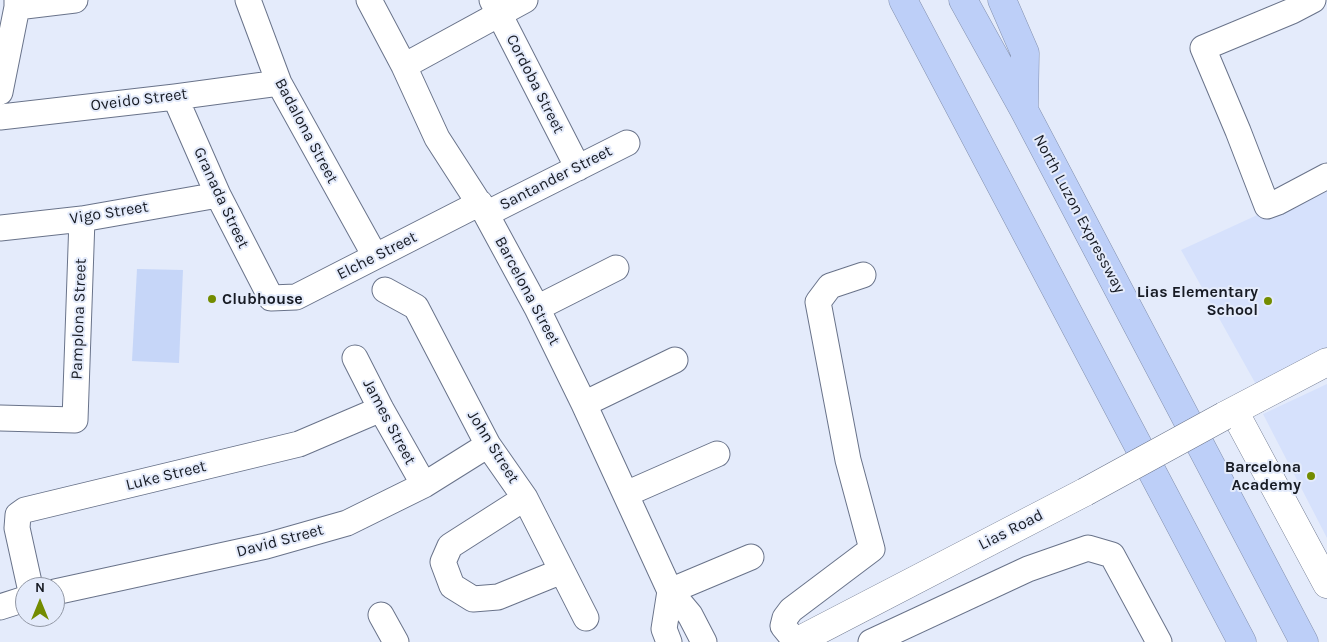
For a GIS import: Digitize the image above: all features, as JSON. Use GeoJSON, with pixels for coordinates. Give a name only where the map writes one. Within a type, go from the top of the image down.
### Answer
{"type":"FeatureCollection","features":[{"type":"Feature","properties":{"kind":"highway"},"geometry":{"type":"LineString","coordinates":[[903,0],[1242,642]]}},
{"type":"Feature","properties":{"kind":"highway","name":"North Luzon Expressway"},"geometry":{"type":"LineString","coordinates":[[963,0],[1024,110],[1304,642]]}},
{"type":"Feature","properties":{"kind":"highway"},"geometry":{"type":"LineString","coordinates":[[1002,0],[1026,53],[1024,110]]}},
{"type":"Feature","properties":{"kind":"main road","name":"Lias Road"},"geometry":{"type":"LineString","coordinates":[[796,642],[1085,492],[1327,362]]}},
{"type":"Feature","properties":{"kind":"main road"},"geometry":{"type":"LineString","coordinates":[[1229,414],[1327,584]]}},
{"type":"Feature","properties":{"kind":"street"},"geometry":{"type":"LineString","coordinates":[[0,92],[17,3],[75,0]]}},
{"type":"Feature","properties":{"kind":"street","name":"Badalona Street"},"geometry":{"type":"LineString","coordinates":[[248,0],[279,82],[375,256]]}},
{"type":"Feature","properties":{"kind":"street","name":"Barcelona Street"},"geometry":{"type":"LineString","coordinates":[[368,0],[404,66],[437,138],[483,209],[537,308],[584,404],[670,591],[690,615],[704,642]]}},
{"type":"Feature","properties":{"kind":"street"},"geometry":{"type":"LineString","coordinates":[[404,66],[496,7],[525,0]]}},
{"type":"Feature","properties":{"kind":"street"},"geometry":{"type":"LineString","coordinates":[[1313,0],[1292,11],[1203,48],[1267,206],[1327,176]]}},
{"type":"Feature","properties":{"kind":"street","name":"Cordoba Street"},"geometry":{"type":"LineString","coordinates":[[496,7],[578,168]]}},
{"type":"Feature","properties":{"kind":"street","name":"Oveido Street"},"geometry":{"type":"LineString","coordinates":[[0,117],[279,82]]}},
{"type":"Feature","properties":{"kind":"street","name":"Granada Street"},"geometry":{"type":"LineString","coordinates":[[175,96],[218,196],[271,298]]}},
{"type":"Feature","properties":{"kind":"street","name":"Santander Street"},"geometry":{"type":"LineString","coordinates":[[483,209],[578,168],[627,143]]}},
{"type":"Feature","properties":{"kind":"street","name":"Vigo Street"},"geometry":{"type":"LineString","coordinates":[[0,228],[82,219],[218,196]]}},
{"type":"Feature","properties":{"kind":"street","name":"Elche Street"},"geometry":{"type":"LineString","coordinates":[[271,298],[296,297],[375,256],[483,209]]}},
{"type":"Feature","properties":{"kind":"street","name":"Pamplona Street"},"geometry":{"type":"LineString","coordinates":[[0,418],[75,420],[82,219]]}},
{"type":"Feature","properties":{"kind":"street"},"geometry":{"type":"LineString","coordinates":[[537,308],[616,268]]}},
{"type":"Feature","properties":{"kind":"street"},"geometry":{"type":"LineString","coordinates":[[796,642],[783,626],[788,614],[872,549],[848,460],[818,302],[830,286],[863,275]]}},
{"type":"Feature","properties":{"kind":"street","name":"John Street"},"geometry":{"type":"LineString","coordinates":[[385,290],[416,307],[488,445],[525,498],[586,618]]}},
{"type":"Feature","properties":{"kind":"street","name":"James Street"},"geometry":{"type":"LineString","coordinates":[[355,358],[424,485]]}},
{"type":"Feature","properties":{"kind":"street"},"geometry":{"type":"LineString","coordinates":[[584,404],[676,360]]}},
{"type":"Feature","properties":{"kind":"street","name":"Luke Street"},"geometry":{"type":"LineString","coordinates":[[28,577],[17,528],[18,515],[25,510],[299,444],[381,408]]}},
{"type":"Feature","properties":{"kind":"street","name":"David Street"},"geometry":{"type":"LineString","coordinates":[[65,590],[275,544],[347,522],[424,485],[488,445]]}},
{"type":"Feature","properties":{"kind":"street"},"geometry":{"type":"LineString","coordinates":[[626,494],[717,454]]}},
{"type":"Feature","properties":{"kind":"street"},"geometry":{"type":"LineString","coordinates":[[525,498],[450,546],[443,562],[452,586],[473,599],[498,597],[562,571]]}},
{"type":"Feature","properties":{"kind":"street"},"geometry":{"type":"LineString","coordinates":[[872,642],[1028,569],[1088,548],[1112,555],[1159,642]]}},
{"type":"Feature","properties":{"kind":"street"},"geometry":{"type":"LineString","coordinates":[[669,642],[664,629],[670,591],[751,557]]}},
{"type":"Feature","properties":{"kind":"street"},"geometry":{"type":"LineString","coordinates":[[0,606],[15,602]]}},
{"type":"Feature","properties":{"kind":"street"},"geometry":{"type":"LineString","coordinates":[[381,615],[396,642]]}},
{"type":"Feature","properties":{"kind":"shaded area","name":"Lias Elementary School"},"geometry":{"type":"Polygon","coordinates":[[[1327,183],[1327,352],[1258,388],[1181,250],[1327,183]]]}},
{"type":"Feature","properties":{"kind":"shaded area"},"geometry":{"type":"Polygon","coordinates":[[[137,269],[183,270],[179,363],[132,361],[137,269]]]}},
{"type":"Feature","properties":{"kind":"shaded area","name":"Barcelona Academy"},"geometry":{"type":"Polygon","coordinates":[[[1327,384],[1327,538],[1263,414],[1327,384]]]}},
{"type":"Feature","properties":{"kind":"place","name":"Clubhouse"},"geometry":{"type":"Point","coordinates":[212,299]}},
{"type":"Feature","properties":{"kind":"place","name":"Lias Elementary School"},"geometry":{"type":"Point","coordinates":[1268,301]}},
{"type":"Feature","properties":{"kind":"place","name":"Barcelona Academy"},"geometry":{"type":"Point","coordinates":[1311,476]}}]}
